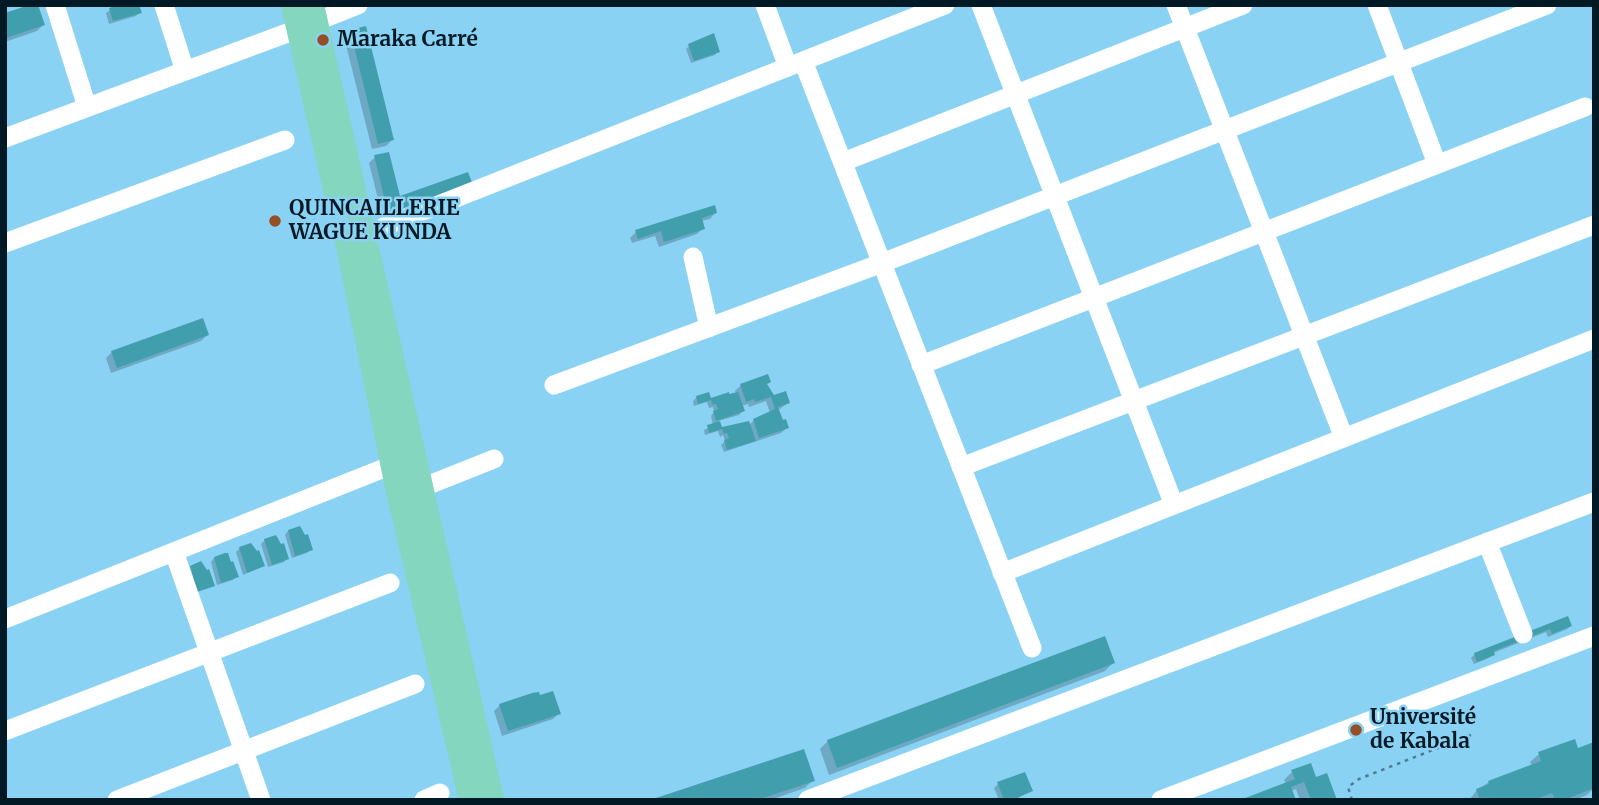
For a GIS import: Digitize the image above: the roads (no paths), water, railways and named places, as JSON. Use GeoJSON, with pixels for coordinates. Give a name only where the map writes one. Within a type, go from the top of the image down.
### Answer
{"type":"FeatureCollection","features":[{"type":"Feature","properties":{"kind":"main road"},"geometry":{"type":"LineString","coordinates":[[305,15],[392,465],[471,800]]}},
{"type":"Feature","properties":{"kind":"main road"},"geometry":{"type":"LineString","coordinates":[[305,15],[421,488],[492,800]]}},
{"type":"Feature","properties":{"kind":"street"},"geometry":{"type":"LineString","coordinates":[[55,5],[88,107]]}},
{"type":"Feature","properties":{"kind":"street"},"geometry":{"type":"LineString","coordinates":[[164,5],[185,71]]}},
{"type":"Feature","properties":{"kind":"street"},"geometry":{"type":"LineString","coordinates":[[5,138],[185,71],[305,15],[358,5]]}},
{"type":"Feature","properties":{"kind":"street"},"geometry":{"type":"LineString","coordinates":[[765,5],[843,162],[1032,648]]}},
{"type":"Feature","properties":{"kind":"street"},"geometry":{"type":"LineString","coordinates":[[385,226],[944,5]]}},
{"type":"Feature","properties":{"kind":"street"},"geometry":{"type":"LineString","coordinates":[[981,5],[1174,505]]}},
{"type":"Feature","properties":{"kind":"street"},"geometry":{"type":"LineString","coordinates":[[1176,5],[1344,438]]}},
{"type":"Feature","properties":{"kind":"street"},"geometry":{"type":"LineString","coordinates":[[843,162],[1243,5]]}},
{"type":"Feature","properties":{"kind":"street"},"geometry":{"type":"LineString","coordinates":[[1377,5],[1437,164]]}},
{"type":"Feature","properties":{"kind":"street"},"geometry":{"type":"LineString","coordinates":[[554,385],[882,263],[1547,5]]}},
{"type":"Feature","properties":{"kind":"street"},"geometry":{"type":"LineString","coordinates":[[922,365],[1585,107]]}},
{"type":"Feature","properties":{"kind":"street"},"geometry":{"type":"LineString","coordinates":[[5,243],[285,140]]}},
{"type":"Feature","properties":{"kind":"street"},"geometry":{"type":"LineString","coordinates":[[961,467],[1594,225]]}},
{"type":"Feature","properties":{"kind":"street"},"geometry":{"type":"LineString","coordinates":[[693,257],[709,328]]}},
{"type":"Feature","properties":{"kind":"street"},"geometry":{"type":"LineString","coordinates":[[1002,573],[1594,340]]}},
{"type":"Feature","properties":{"kind":"street"},"geometry":{"type":"LineString","coordinates":[[421,488],[494,459]]}},
{"type":"Feature","properties":{"kind":"street"},"geometry":{"type":"LineString","coordinates":[[5,619],[392,465]]}},
{"type":"Feature","properties":{"kind":"street"},"geometry":{"type":"LineString","coordinates":[[808,800],[1594,502]]}},
{"type":"Feature","properties":{"kind":"street"},"geometry":{"type":"LineString","coordinates":[[1487,542],[1533,659]]}},
{"type":"Feature","properties":{"kind":"street"},"geometry":{"type":"LineString","coordinates":[[174,552],[261,800]]}},
{"type":"Feature","properties":{"kind":"street"},"geometry":{"type":"LineString","coordinates":[[5,731],[390,583]]}},
{"type":"Feature","properties":{"kind":"street"},"geometry":{"type":"LineString","coordinates":[[1161,800],[1594,636]]}},
{"type":"Feature","properties":{"kind":"street"},"geometry":{"type":"LineString","coordinates":[[117,800],[415,684]]}},
{"type":"Feature","properties":{"kind":"place","name":"Maraka Carré"},"geometry":{"type":"Point","coordinates":[323,40]}},
{"type":"Feature","properties":{"kind":"place","name":"QUINCAILLERIE WAGUE KUNDA"},"geometry":{"type":"Point","coordinates":[275,221]}},
{"type":"Feature","properties":{"kind":"place","name":"Université de Kabala"},"geometry":{"type":"Point","coordinates":[1356,730]}}]}
